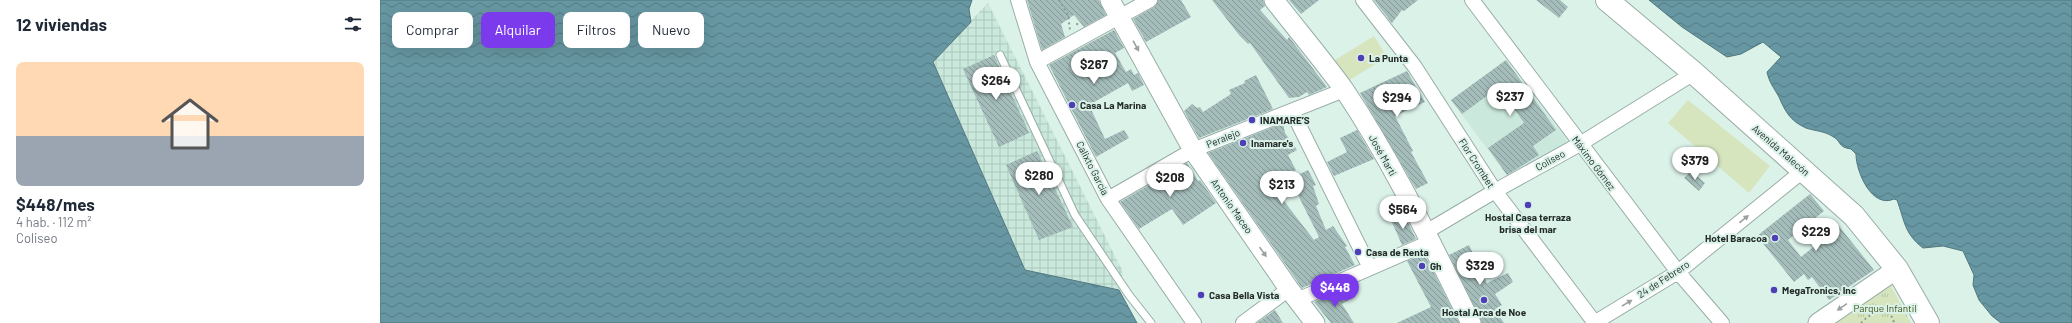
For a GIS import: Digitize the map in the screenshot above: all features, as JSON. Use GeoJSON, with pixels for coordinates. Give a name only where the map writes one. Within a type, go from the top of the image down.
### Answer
{"type":"FeatureCollection","features":[{"type":"Feature","properties":{"kind":"main road","name":"Antonio Maceo"},"geometry":{"type":"LineString","coordinates":[[1110,0],[1193,150],[1293,294],[1315,323]]}},
{"type":"Feature","properties":{"kind":"main road","name":"José Martí"},"geometry":{"type":"LineString","coordinates":[[1274,0],[1344,90],[1375,138],[1428,237],[1471,323]]}},
{"type":"Feature","properties":{"kind":"main road","name":"Avenida Malecón"},"geometry":{"type":"LineString","coordinates":[[1607,0],[1804,170],[1854,216],[1897,269],[1928,323]]}},
{"type":"Feature","properties":{"kind":"main road"},"geometry":{"type":"LineString","coordinates":[[1818,323],[1897,269]]}},
{"type":"Feature","properties":{"kind":"street","name":"Calixto García"},"geometry":{"type":"LineString","coordinates":[[1018,0],[1037,62],[1108,199],[1194,323]]}},
{"type":"Feature","properties":{"kind":"street"},"geometry":{"type":"LineString","coordinates":[[1037,62],[1150,0]]}},
{"type":"Feature","properties":{"kind":"street","name":"Flor Crombet"},"geometry":{"type":"LineString","coordinates":[[1363,0],[1415,67],[1495,191],[1595,323]]}},
{"type":"Feature","properties":{"kind":"street","name":"Máximo Gómez"},"geometry":{"type":"LineString","coordinates":[[1472,0],[1678,272],[1722,323]]}},
{"type":"Feature","properties":{"kind":"street","name":"Coliseo"},"geometry":{"type":"LineString","coordinates":[[1243,323],[1293,294],[1370,268],[1428,237],[1495,191],[1580,144],[1694,74]]}},
{"type":"Feature","properties":{"kind":"street","name":"Peralejo"},"geometry":{"type":"LineString","coordinates":[[1108,199],[1193,150],[1344,90]]}},
{"type":"Feature","properties":{"kind":"street"},"geometry":{"type":"LineString","coordinates":[[1292,111],[1370,268]]}},
{"type":"Feature","properties":{"kind":"street","name":"24 de Febrero"},"geometry":{"type":"LineString","coordinates":[[1595,323],[1678,272],[1804,170]]}},
{"type":"Feature","properties":{"kind":"lane"},"geometry":{"type":"LineString","coordinates":[[1000,55],[1075,215],[1129,294],[1151,323]]}},
{"type":"Feature","properties":{"kind":"path"},"geometry":{"type":"LineString","coordinates":[[1059,0],[1066,11],[1072,43],[1088,70],[1092,83],[1095,86]]}},
{"type":"Feature","properties":{"kind":"path"},"geometry":{"type":"LineString","coordinates":[[1861,323],[1876,311],[1884,310],[1890,314],[1894,323]]}},
{"type":"Feature","properties":{"kind":"shaded area"},"geometry":{"type":"Polygon","coordinates":[[[988,3],[1123,272],[1119,290],[1025,270],[932,61],[988,3]]]}},
{"type":"Feature","properties":{"kind":"shaded area"},"geometry":{"type":"Polygon","coordinates":[[[1506,60],[1569,143],[1508,177],[1451,100],[1506,60]]]}},
{"type":"Feature","properties":{"kind":"green space","name":"La Punta"},"geometry":{"type":"Polygon","coordinates":[[[1374,36],[1387,57],[1348,81],[1335,60],[1374,36]]]}},
{"type":"Feature","properties":{"kind":"green space"},"geometry":{"type":"Polygon","coordinates":[[[1688,100],[1770,166],[1749,193],[1668,123],[1688,100]]]}},
{"type":"Feature","properties":{"kind":"green space","name":"Parque Infantil"},"geometry":{"type":"Polygon","coordinates":[[[1891,286],[1911,323],[1832,323],[1891,286]]]}},
{"type":"Feature","properties":{"kind":"water"},"geometry":{"type":"Polygon","coordinates":[[[380,0],[972,0],[969,9],[971,22],[933,62],[1025,270],[1119,290],[1137,323],[380,323],[380,0]]]}},
{"type":"Feature","properties":{"kind":"water"},"geometry":{"type":"Polygon","coordinates":[[[1649,0],[2072,0],[2072,323],[2001,323],[1992,316],[1979,300],[1973,285],[1974,275],[1963,251],[1943,246],[1923,248],[1912,237],[1906,227],[1897,200],[1894,199],[1886,201],[1879,199],[1872,194],[1862,179],[1856,154],[1851,149],[1841,145],[1829,134],[1806,128],[1792,119],[1770,82],[1767,72],[1781,57],[1763,42],[1741,54],[1727,57],[1682,27],[1649,0]]]}},
{"type":"Feature","properties":{"kind":"building"},"geometry":{"type":"Polygon","coordinates":[[[1027,0],[1099,0],[1106,15],[1084,27],[1074,15],[1061,24],[1065,37],[1042,50],[1027,0]]]}},
{"type":"Feature","properties":{"kind":"building"},"geometry":{"type":"Polygon","coordinates":[[[1158,0],[1181,0],[1191,17],[1146,42],[1133,19],[1154,7],[1158,0]]]}},
{"type":"Feature","properties":{"kind":"building"},"geometry":{"type":"Polygon","coordinates":[[[1212,0],[1263,0],[1265,6],[1260,10],[1287,40],[1289,37],[1327,87],[1309,95],[1307,92],[1299,97],[1289,98],[1250,43],[1248,44],[1239,35],[1212,0]]]}},
{"type":"Feature","properties":{"kind":"building"},"geometry":{"type":"Polygon","coordinates":[[[1289,0],[1319,0],[1301,14],[1289,0]]]}},
{"type":"Feature","properties":{"kind":"building"},"geometry":{"type":"Polygon","coordinates":[[[1374,0],[1418,0],[1404,11],[1402,10],[1392,23],[1374,0]]]}},
{"type":"Feature","properties":{"kind":"building"},"geometry":{"type":"Polygon","coordinates":[[[1536,0],[1560,0],[1568,7],[1559,18],[1536,0]]]}},
{"type":"Feature","properties":{"kind":"building"},"geometry":{"type":"Polygon","coordinates":[[[1114,30],[1124,48],[1115,53],[1126,72],[1131,69],[1134,75],[1138,73],[1144,85],[1132,91],[1128,83],[1089,105],[1105,139],[1124,130],[1129,138],[1096,157],[1049,65],[1114,30]]]}},
{"type":"Feature","properties":{"kind":"building"},"geometry":{"type":"Polygon","coordinates":[[[994,55],[1029,133],[999,147],[963,69],[994,55]]]}},
{"type":"Feature","properties":{"kind":"building"},"geometry":{"type":"Polygon","coordinates":[[[1506,60],[1556,130],[1533,146],[1539,155],[1507,175],[1488,148],[1524,123],[1499,87],[1462,114],[1451,100],[1506,60]]]}},
{"type":"Feature","properties":{"kind":"building"},"geometry":{"type":"Polygon","coordinates":[[[1407,71],[1425,102],[1395,116],[1413,151],[1411,152],[1428,183],[1416,189],[1360,93],[1407,71]]]}},
{"type":"Feature","properties":{"kind":"building"},"geometry":{"type":"Polygon","coordinates":[[[1256,75],[1273,109],[1199,138],[1184,111],[1192,104],[1197,108],[1200,107],[1203,112],[1231,94],[1229,90],[1245,83],[1244,81],[1256,75]]]}},
{"type":"Feature","properties":{"kind":"building"},"geometry":{"type":"Polygon","coordinates":[[[1283,123],[1285,133],[1297,150],[1288,155],[1296,170],[1270,183],[1314,240],[1319,237],[1290,179],[1308,170],[1316,185],[1313,186],[1319,204],[1316,206],[1326,230],[1333,226],[1347,246],[1345,247],[1355,265],[1302,288],[1208,153],[1283,123]]]}},
{"type":"Feature","properties":{"kind":"building"},"geometry":{"type":"Polygon","coordinates":[[[1357,130],[1374,159],[1334,176],[1327,162],[1347,152],[1340,138],[1357,130]]]}},
{"type":"Feature","properties":{"kind":"building"},"geometry":{"type":"Polygon","coordinates":[[[1037,151],[1073,227],[1039,240],[1006,165],[1037,151]]]}},
{"type":"Feature","properties":{"kind":"building"},"geometry":{"type":"Polygon","coordinates":[[[1187,163],[1198,181],[1200,180],[1216,203],[1183,225],[1172,209],[1139,229],[1120,202],[1187,163]]]}},
{"type":"Feature","properties":{"kind":"building"},"geometry":{"type":"Polygon","coordinates":[[[1691,171],[1705,183],[1699,191],[1684,178],[1691,171]]]}},
{"type":"Feature","properties":{"kind":"building","name":"Hotel Baracoa"},"geometry":{"type":"Polygon","coordinates":[[[1810,194],[1824,211],[1788,240],[1801,257],[1839,226],[1874,270],[1829,300],[1812,277],[1808,280],[1804,274],[1794,282],[1757,236],[1810,194]]]}},
{"type":"Feature","properties":{"kind":"building"},"geometry":{"type":"Polygon","coordinates":[[[1404,214],[1416,239],[1402,245],[1391,220],[1404,214]]]}},
{"type":"Feature","properties":{"kind":"building"},"geometry":{"type":"Polygon","coordinates":[[[1469,245],[1487,283],[1508,273],[1513,282],[1495,294],[1502,305],[1495,309],[1504,323],[1482,323],[1449,255],[1469,245]]]}},
{"type":"Feature","properties":{"kind":"building"},"geometry":{"type":"Polygon","coordinates":[[[1424,254],[1459,323],[1397,323],[1431,307],[1407,261],[1424,254]]]}},
{"type":"Feature","properties":{"kind":"building"},"geometry":{"type":"Polygon","coordinates":[[[1344,289],[1349,300],[1342,304],[1354,323],[1331,323],[1314,302],[1344,289]]]}},
{"type":"Feature","properties":{"kind":"building"},"geometry":{"type":"Polygon","coordinates":[[[1275,310],[1283,323],[1257,323],[1275,310]]]}},
{"type":"Feature","properties":{"kind":"place","name":"La Punta"},"geometry":{"type":"Point","coordinates":[1361,58]}},
{"type":"Feature","properties":{"kind":"place","name":"Casa La Marina"},"geometry":{"type":"Point","coordinates":[1072,105]}},
{"type":"Feature","properties":{"kind":"place","name":"INAMARE’S"},"geometry":{"type":"Point","coordinates":[1252,120]}},
{"type":"Feature","properties":{"kind":"place","name":"Inamare's"},"geometry":{"type":"Point","coordinates":[1243,143]}},
{"type":"Feature","properties":{"kind":"place","name":"Hostal Casa terraza brisa del mar"},"geometry":{"type":"Point","coordinates":[1528,205]}},
{"type":"Feature","properties":{"kind":"place","name":"Hotel Baracoa"},"geometry":{"type":"Point","coordinates":[1775,238]}},
{"type":"Feature","properties":{"kind":"place","name":"Casa de Renta"},"geometry":{"type":"Point","coordinates":[1358,252]}},
{"type":"Feature","properties":{"kind":"place","name":"Gh"},"geometry":{"type":"Point","coordinates":[1422,266]}},
{"type":"Feature","properties":{"kind":"place","name":"MegaTronics, Inc"},"geometry":{"type":"Point","coordinates":[1774,290]}},
{"type":"Feature","properties":{"kind":"place","name":"Casa Bella Vista"},"geometry":{"type":"Point","coordinates":[1201,295]}},
{"type":"Feature","properties":{"kind":"place","name":"Hostal Arca de Noe"},"geometry":{"type":"Point","coordinates":[1484,300]}}]}
